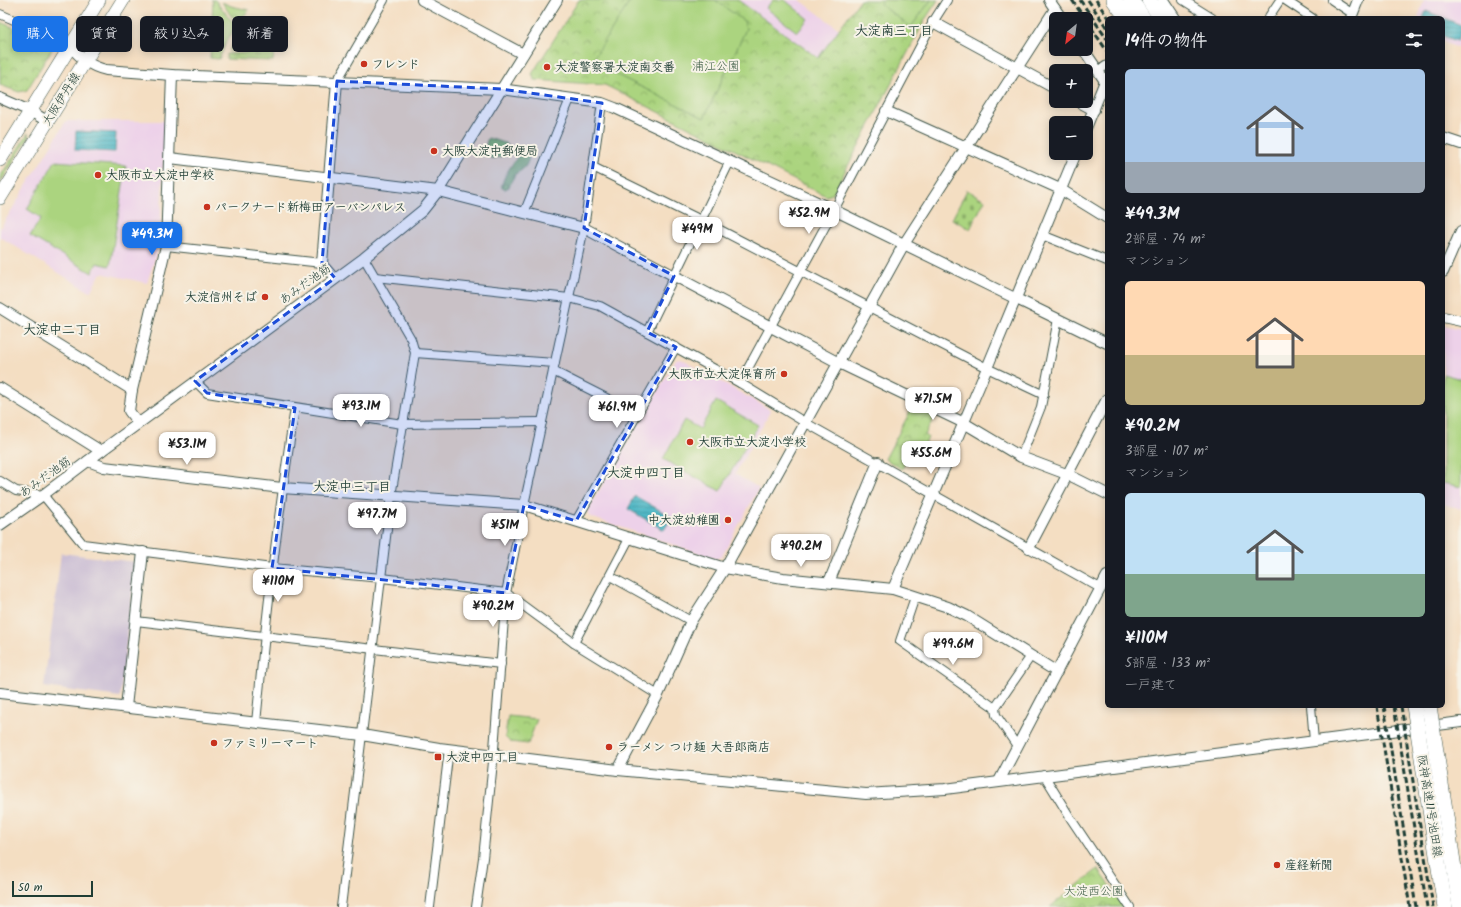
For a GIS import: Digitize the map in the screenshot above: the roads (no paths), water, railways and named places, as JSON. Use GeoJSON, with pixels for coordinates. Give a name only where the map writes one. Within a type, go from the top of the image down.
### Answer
{"type":"FeatureCollection","features":[{"type":"Feature","properties":{"kind":"highway"},"geometry":{"type":"LineString","coordinates":[[1114,0],[1126,16]]}},
{"type":"Feature","properties":{"kind":"highway"},"geometry":{"type":"LineString","coordinates":[[1131,0],[1142,16]]}},
{"type":"Feature","properties":{"kind":"highway"},"geometry":{"type":"LineString","coordinates":[[1148,0],[1168,16]]}},
{"type":"Feature","properties":{"kind":"highway","name":"阪神高速11号池田線"},"geometry":{"type":"LineString","coordinates":[[1414,708],[1445,907]]}},
{"type":"Feature","properties":{"kind":"highway","name":"阪神高速11号池田線"},"geometry":{"type":"LineString","coordinates":[[1428,708],[1460,907]]}},
{"type":"Feature","properties":{"kind":"main road","name":"大阪伊丹線"},"geometry":{"type":"LineString","coordinates":[[0,160],[99,0]]}},
{"type":"Feature","properties":{"kind":"main road","name":"大阪伊丹線"},"geometry":{"type":"LineString","coordinates":[[0,198],[123,0]]}},
{"type":"Feature","properties":{"kind":"street"},"geometry":{"type":"LineString","coordinates":[[322,264],[337,81],[384,0]]}},
{"type":"Feature","properties":{"kind":"street"},"geometry":{"type":"LineString","coordinates":[[422,0],[523,54]]}},
{"type":"Feature","properties":{"kind":"street","name":"あみだ池筋"},"geometry":{"type":"LineString","coordinates":[[0,525],[43,495],[101,450],[364,258],[423,210],[438,191],[557,0]]}},
{"type":"Feature","properties":{"kind":"street"},"geometry":{"type":"LineString","coordinates":[[740,383],[834,210],[933,22],[947,0]]}},
{"type":"Feature","properties":{"kind":"street"},"geometry":{"type":"LineString","coordinates":[[1048,0],[1056,12]]}},
{"type":"Feature","properties":{"kind":"street"},"geometry":{"type":"LineString","coordinates":[[1162,0],[1170,16]]}},
{"type":"Feature","properties":{"kind":"street"},"geometry":{"type":"LineString","coordinates":[[1269,16],[1280,0]]}},
{"type":"Feature","properties":{"kind":"street"},"geometry":{"type":"LineString","coordinates":[[1285,0],[1309,16]]}},
{"type":"Feature","properties":{"kind":"street"},"geometry":{"type":"LineString","coordinates":[[1332,0],[1352,16],[1358,0]]}},
{"type":"Feature","properties":{"kind":"street"},"geometry":{"type":"LineString","coordinates":[[1189,1],[1209,16]]}},
{"type":"Feature","properties":{"kind":"street"},"geometry":{"type":"LineString","coordinates":[[618,770],[658,695],[690,621],[725,568],[904,244],[1054,9]]}},
{"type":"Feature","properties":{"kind":"street"},"geometry":{"type":"LineString","coordinates":[[0,14],[60,40],[70,46],[84,62],[95,68],[106,70],[172,75],[501,89],[602,103],[834,210],[1105,342]]}},
{"type":"Feature","properties":{"kind":"street"},"geometry":{"type":"LineString","coordinates":[[933,22],[1049,85]]}},
{"type":"Feature","properties":{"kind":"street"},"geometry":{"type":"LineString","coordinates":[[1088,56],[1105,82]]}},
{"type":"Feature","properties":{"kind":"street"},"geometry":{"type":"LineString","coordinates":[[1098,71],[1105,66]]}},
{"type":"Feature","properties":{"kind":"street"},"geometry":{"type":"LineString","coordinates":[[138,423],[129,412],[132,390],[166,246],[172,75]]}},
{"type":"Feature","properties":{"kind":"street"},"geometry":{"type":"LineString","coordinates":[[1091,116],[1105,85]]}},
{"type":"Feature","properties":{"kind":"street"},"geometry":{"type":"LineString","coordinates":[[0,98],[30,111],[47,121]]}},
{"type":"Feature","properties":{"kind":"street"},"geometry":{"type":"LineString","coordinates":[[524,213],[570,99]]}},
{"type":"Feature","properties":{"kind":"street"},"geometry":{"type":"LineString","coordinates":[[476,907],[483,858],[494,754],[506,594],[584,228],[602,103]]}},
{"type":"Feature","properties":{"kind":"street"},"geometry":{"type":"LineString","coordinates":[[1090,108],[1094,110]]}},
{"type":"Feature","properties":{"kind":"street"},"geometry":{"type":"LineString","coordinates":[[886,111],[1060,189],[1105,217]]}},
{"type":"Feature","properties":{"kind":"street"},"geometry":{"type":"LineString","coordinates":[[1445,139],[1461,144]]}},
{"type":"Feature","properties":{"kind":"street"},"geometry":{"type":"LineString","coordinates":[[170,158],[438,191],[584,228],[839,363],[964,423],[1021,457],[1069,475],[1105,493]]}},
{"type":"Feature","properties":{"kind":"street"},"geometry":{"type":"LineString","coordinates":[[893,590],[935,494],[1073,160]]}},
{"type":"Feature","properties":{"kind":"street"},"geometry":{"type":"LineString","coordinates":[[647,332],[730,161]]}},
{"type":"Feature","properties":{"kind":"street"},"geometry":{"type":"LineString","coordinates":[[593,167],[801,270],[987,368],[1044,395]]}},
{"type":"Feature","properties":{"kind":"street"},"geometry":{"type":"LineString","coordinates":[[1445,267],[1461,231]]}},
{"type":"Feature","properties":{"kind":"street"},"geometry":{"type":"LineString","coordinates":[[1042,235],[1105,260]]}},
{"type":"Feature","properties":{"kind":"street"},"geometry":{"type":"LineString","coordinates":[[166,246],[322,264],[335,278]]}},
{"type":"Feature","properties":{"kind":"street"},"geometry":{"type":"LineString","coordinates":[[341,907],[391,496],[415,353],[411,339],[364,258]]}},
{"type":"Feature","properties":{"kind":"street"},"geometry":{"type":"LineString","coordinates":[[375,277],[569,298],[600,306],[740,383],[806,422],[1100,588]]}},
{"type":"Feature","properties":{"kind":"street"},"geometry":{"type":"LineString","coordinates":[[0,308],[132,390]]}},
{"type":"Feature","properties":{"kind":"street"},"geometry":{"type":"LineString","coordinates":[[1445,317],[1461,321]]}},
{"type":"Feature","properties":{"kind":"street"},"geometry":{"type":"LineString","coordinates":[[1021,457],[1041,407],[1058,319]]}},
{"type":"Feature","properties":{"kind":"street"},"geometry":{"type":"LineString","coordinates":[[576,521],[676,348]]}},
{"type":"Feature","properties":{"kind":"street"},"geometry":{"type":"LineString","coordinates":[[415,353],[554,367],[638,414]]}},
{"type":"Feature","properties":{"kind":"street"},"geometry":{"type":"LineString","coordinates":[[196,381],[207,393],[402,424],[542,422]]}},
{"type":"Feature","properties":{"kind":"street"},"geometry":{"type":"LineString","coordinates":[[0,388],[101,450]]}},
{"type":"Feature","properties":{"kind":"street"},"geometry":{"type":"LineString","coordinates":[[1029,548],[1069,475],[1105,403]]}},
{"type":"Feature","properties":{"kind":"street"},"geometry":{"type":"LineString","coordinates":[[256,723],[272,568],[282,488],[295,408]]}},
{"type":"Feature","properties":{"kind":"street"},"geometry":{"type":"LineString","coordinates":[[88,461],[104,467],[282,488],[524,505],[725,568],[783,578],[893,590],[948,607],[967,616],[1057,672]]}},
{"type":"Feature","properties":{"kind":"street"},"geometry":{"type":"LineString","coordinates":[[829,582],[878,462]]}},
{"type":"Feature","properties":{"kind":"street"},"geometry":{"type":"LineString","coordinates":[[0,481],[16,491],[43,495],[83,544],[272,568],[382,578],[506,594],[574,643],[658,695]]}},
{"type":"Feature","properties":{"kind":"street"},"geometry":{"type":"LineString","coordinates":[[574,643],[630,538]]}},
{"type":"Feature","properties":{"kind":"street"},"geometry":{"type":"LineString","coordinates":[[126,707],[143,552]]}},
{"type":"Feature","properties":{"kind":"street"},"geometry":{"type":"LineString","coordinates":[[610,576],[690,621]]}},
{"type":"Feature","properties":{"kind":"street"},"geometry":{"type":"LineString","coordinates":[[999,781],[1105,579]]}},
{"type":"Feature","properties":{"kind":"street"},"geometry":{"type":"LineString","coordinates":[[915,597],[900,641],[996,708]]}},
{"type":"Feature","properties":{"kind":"street"},"geometry":{"type":"LineString","coordinates":[[136,621],[501,664]]}},
{"type":"Feature","properties":{"kind":"street"},"geometry":{"type":"LineString","coordinates":[[1017,746],[996,715],[996,708],[1031,656]]}},
{"type":"Feature","properties":{"kind":"street"},"geometry":{"type":"LineString","coordinates":[[0,693],[362,735],[449,749],[618,770],[866,794],[945,789],[1461,722]]}},
{"type":"Feature","properties":{"kind":"street"},"geometry":{"type":"LineString","coordinates":[[1311,708],[1314,741]]}},
{"type":"Feature","properties":{"kind":"street"},"geometry":{"type":"LineString","coordinates":[[430,907],[449,749]]}},
{"type":"Feature","properties":{"kind":"street"},"geometry":{"type":"LineString","coordinates":[[1044,775],[1071,819],[1130,907]]}},
{"type":"Feature","properties":{"kind":"water"},"geometry":{"type":"Polygon","coordinates":[[[1426,11],[1438,16],[1424,16],[1426,11]]]}},
{"type":"Feature","properties":{"kind":"water"},"geometry":{"type":"Polygon","coordinates":[[[1445,19],[1461,25],[1461,31],[1457,41],[1445,37],[1445,19]]]}},
{"type":"Feature","properties":{"kind":"water"},"geometry":{"type":"Polygon","coordinates":[[[76,131],[116,133],[115,152],[75,150],[76,131]]]}},
{"type":"Feature","properties":{"kind":"water"},"geometry":{"type":"Polygon","coordinates":[[[635,496],[672,517],[664,530],[628,509],[635,496]]]}},
{"type":"Feature","properties":{"kind":"railway"},"geometry":{"type":"LineString","coordinates":[[1072,0],[1080,12]]}},
{"type":"Feature","properties":{"kind":"railway"},"geometry":{"type":"LineString","coordinates":[[1080,0],[1105,36]]}},
{"type":"Feature","properties":{"kind":"railway"},"geometry":{"type":"LineString","coordinates":[[1088,0],[1105,25]]}},
{"type":"Feature","properties":{"kind":"railway"},"geometry":{"type":"LineString","coordinates":[[1096,0],[1107,16]]}},
{"type":"Feature","properties":{"kind":"railway"},"geometry":{"type":"LineString","coordinates":[[1093,30],[1105,48]]}},
{"type":"Feature","properties":{"kind":"railway"},"geometry":{"type":"LineString","coordinates":[[1377,708],[1410,907]]}},
{"type":"Feature","properties":{"kind":"railway"},"geometry":{"type":"LineString","coordinates":[[1384,708],[1416,907]]}},
{"type":"Feature","properties":{"kind":"railway"},"geometry":{"type":"LineString","coordinates":[[1394,708],[1427,907]]}},
{"type":"Feature","properties":{"kind":"railway"},"geometry":{"type":"LineString","coordinates":[[1401,708],[1433,907]]}},
{"type":"Feature","properties":{"kind":"place","name":"フレンド"},"geometry":{"type":"Point","coordinates":[364,64]}},
{"type":"Feature","properties":{"kind":"place","name":"大淀警察署大淀南交番"},"geometry":{"type":"Point","coordinates":[547,67]}},
{"type":"Feature","properties":{"kind":"place","name":"大阪大淀中郵便局"},"geometry":{"type":"Point","coordinates":[434,151]}},
{"type":"Feature","properties":{"kind":"place","name":"大阪市立大淀中学校"},"geometry":{"type":"Point","coordinates":[98,175]}},
{"type":"Feature","properties":{"kind":"place","name":"パークナード新梅田アーバンパレス"},"geometry":{"type":"Point","coordinates":[207,207]}},
{"type":"Feature","properties":{"kind":"place","name":"大淀信州そば"},"geometry":{"type":"Point","coordinates":[265,297]}},
{"type":"Feature","properties":{"kind":"place","name":"大阪市立大淀保育所"},"geometry":{"type":"Point","coordinates":[784,374]}},
{"type":"Feature","properties":{"kind":"place","name":"大阪市立大淀小学校"},"geometry":{"type":"Point","coordinates":[690,442]}},
{"type":"Feature","properties":{"kind":"place","name":"中大淀幼稚園"},"geometry":{"type":"Point","coordinates":[728,520]}},
{"type":"Feature","properties":{"kind":"place","name":"ファミリーマート"},"geometry":{"type":"Point","coordinates":[214,743]}},
{"type":"Feature","properties":{"kind":"place","name":"ラーメン つけ麺 大吾郎商店"},"geometry":{"type":"Point","coordinates":[609,747]}},
{"type":"Feature","properties":{"kind":"place","name":"大淀中四丁目"},"geometry":{"type":"Point","coordinates":[438,757]}},
{"type":"Feature","properties":{"kind":"place","name":"産経新聞"},"geometry":{"type":"Point","coordinates":[1277,865]}},
{"type":"Feature","properties":{"kind":"district","name":"大淀南三丁目"},"geometry":{"type":"Point","coordinates":[894,30]}},
{"type":"Feature","properties":{"kind":"district","name":"大淀中二丁目"},"geometry":{"type":"Point","coordinates":[62,329]}},
{"type":"Feature","properties":{"kind":"district","name":"大淀中四丁目"},"geometry":{"type":"Point","coordinates":[646,472]}},
{"type":"Feature","properties":{"kind":"district","name":"大淀中三丁目"},"geometry":{"type":"Point","coordinates":[352,486]}},
{"type":"Feature","properties":{"kind":"park label","name":"浦江公園"},"geometry":{"type":"Point","coordinates":[716,66]}},
{"type":"Feature","properties":{"kind":"park label","name":"大淀西公園"},"geometry":{"type":"Point","coordinates":[1094,891]}}]}
